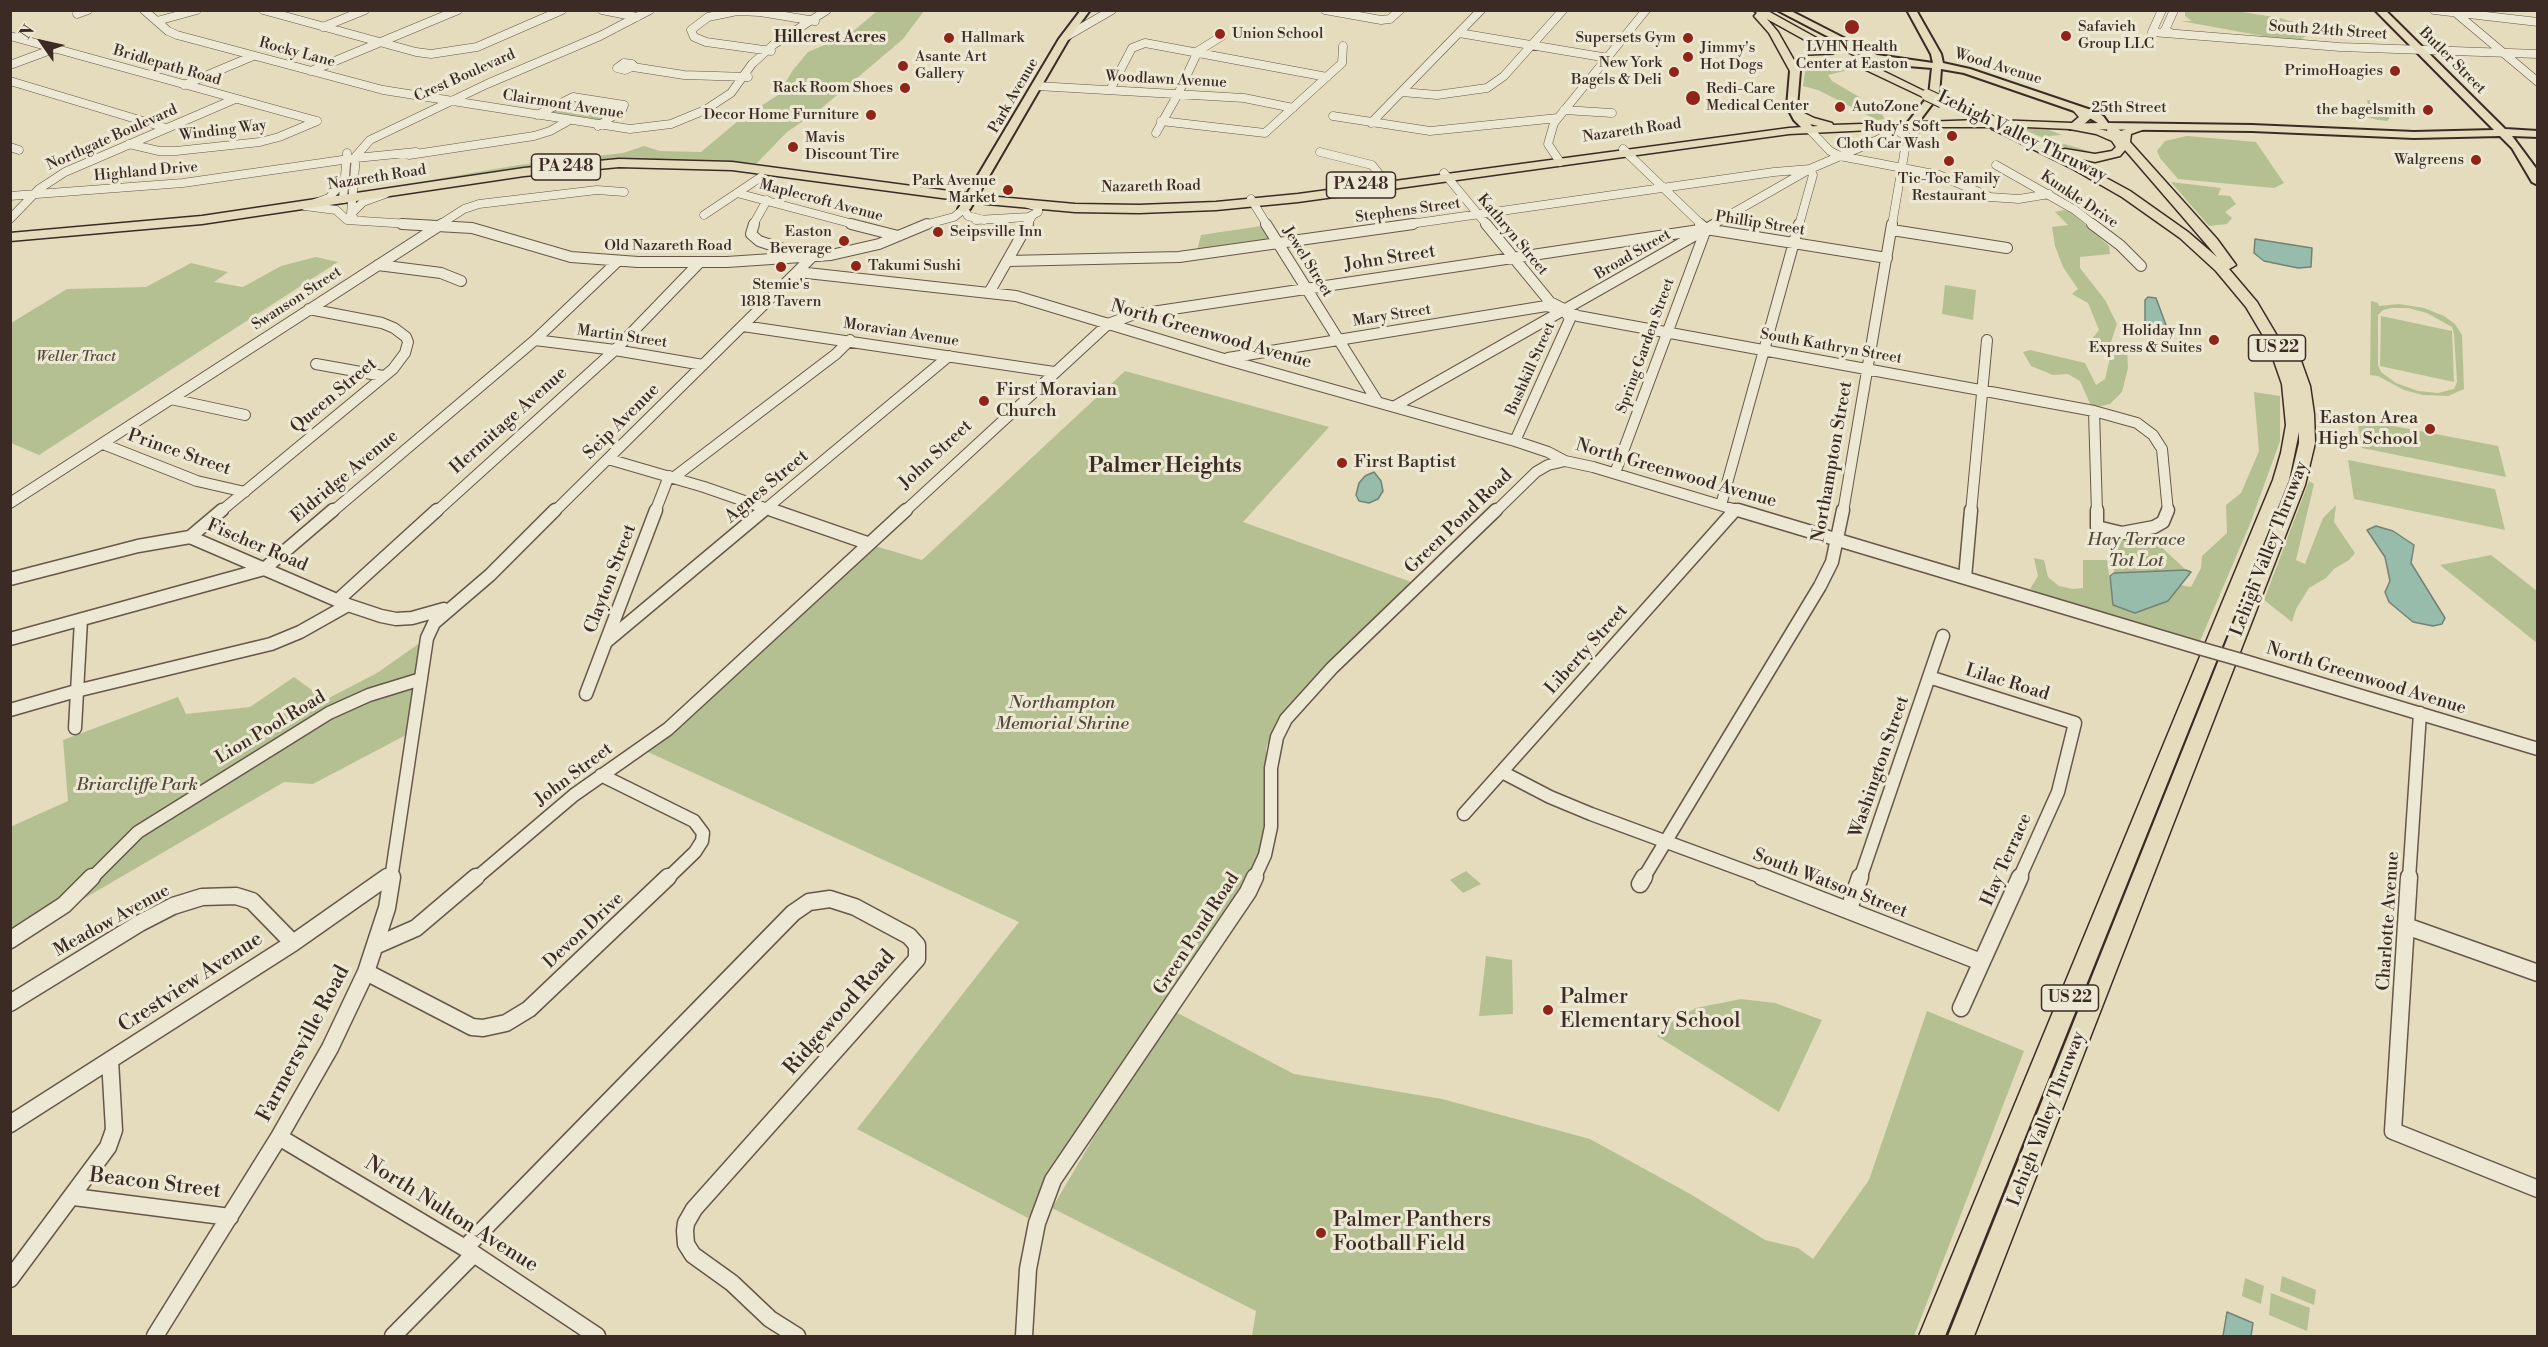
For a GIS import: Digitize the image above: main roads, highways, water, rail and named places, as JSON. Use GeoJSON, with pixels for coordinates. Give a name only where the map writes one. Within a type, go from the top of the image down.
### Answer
{"type":"FeatureCollection","features":[{"type":"Feature","properties":{"kind":"highway","name":"Lehigh Valley Thruway"},"geometry":{"type":"LineString","coordinates":[[1756,10],[1866,66],[1928,93]]}},
{"type":"Feature","properties":{"kind":"highway"},"geometry":{"type":"LineString","coordinates":[[1756,10],[1769,26],[1795,71],[1805,60],[1821,57],[1836,58],[1866,66]]}},
{"type":"Feature","properties":{"kind":"highway","name":"Lehigh Valley Thruway"},"geometry":{"type":"LineString","coordinates":[[1764,10],[1812,37],[1943,101],[2049,147],[2149,202],[2193,234],[2232,268],[2273,318],[2288,345],[2299,372],[2306,400],[2308,428],[2301,471],[1961,1336]]}},
{"type":"Feature","properties":{"kind":"highway"},"geometry":{"type":"LineString","coordinates":[[2074,124],[2086,117],[2078,109]]}},
{"type":"Feature","properties":{"kind":"highway"},"geometry":{"type":"LineString","coordinates":[[1930,112],[1937,119],[1953,123]]}},
{"type":"Feature","properties":{"kind":"highway"},"geometry":{"type":"LineString","coordinates":[[1774,129],[1790,123],[1798,114],[1814,122],[1836,126]]}},
{"type":"Feature","properties":{"kind":"highway","name":"25th Street"},"geometry":{"type":"LineString","coordinates":[[1911,130],[1953,123],[2107,125]]}},
{"type":"Feature","properties":{"kind":"highway","name":"Lehigh Valley Thruway"},"geometry":{"type":"LineString","coordinates":[[1932,1336],[2281,480],[2289,453],[2293,425],[2289,384],[2275,344],[2252,305],[2221,268],[2184,235],[2126,194],[1994,123]]}},
{"type":"Feature","properties":{"kind":"highway"},"geometry":{"type":"LineString","coordinates":[[2074,124],[2121,140]]}},
{"type":"Feature","properties":{"kind":"highway"},"geometry":{"type":"LineString","coordinates":[[2107,125],[2212,242],[2232,268]]}},
{"type":"Feature","properties":{"kind":"highway","name":"Nazareth Road"},"geometry":{"type":"LineString","coordinates":[[10,237],[157,225],[347,200],[524,172],[592,165],[672,162],[749,167],[1030,210],[1138,209],[1252,201],[1774,129],[1836,126],[1911,130]]}},
{"type":"Feature","properties":{"kind":"highway"},"geometry":{"type":"LineString","coordinates":[[2049,147],[2081,156],[2102,158],[2120,152],[2121,140],[2126,132],[2141,127]]}},
{"type":"Feature","properties":{"kind":"highway","name":"Nazareth Road"},"geometry":{"type":"LineString","coordinates":[[1625,151],[1808,128],[1911,130]]}},
{"type":"Feature","properties":{"kind":"highway","name":"Nazareth Road"},"geometry":{"type":"LineString","coordinates":[[969,200],[1106,205],[1252,201]]}},
{"type":"Feature","properties":{"kind":"main road","name":"Park Avenue"},"geometry":{"type":"LineString","coordinates":[[969,200],[1067,36],[1086,10]]}},
{"type":"Feature","properties":{"kind":"main road","name":"Wood Avenue"},"geometry":{"type":"LineString","coordinates":[[1781,10],[1874,57],[1973,73],[2094,115],[2107,125]]}},
{"type":"Feature","properties":{"kind":"main road","name":"Northampton Street"},"geometry":{"type":"LineString","coordinates":[[1911,10],[1943,70],[1944,84],[1941,96],[1930,112],[1911,130]]}},
{"type":"Feature","properties":{"kind":"main road","name":"Butler Street"},"geometry":{"type":"LineString","coordinates":[[2379,10],[2503,133],[2524,156],[2538,182]]}},
{"type":"Feature","properties":{"kind":"main road"},"geometry":{"type":"LineString","coordinates":[[1934,51],[1973,73]]}},
{"type":"Feature","properties":{"kind":"main road","name":"Northampton Street"},"geometry":{"type":"LineString","coordinates":[[1911,130],[1934,95],[1936,69],[1939,66]]}},
{"type":"Feature","properties":{"kind":"main road"},"geometry":{"type":"LineString","coordinates":[[1795,71],[1792,102],[1808,128]]}},
{"type":"Feature","properties":{"kind":"main road"},"geometry":{"type":"LineString","coordinates":[[2078,109],[2121,118],[2170,123]]}},
{"type":"Feature","properties":{"kind":"main road","name":"25th Street"},"geometry":{"type":"LineString","coordinates":[[2107,125],[2170,123],[2253,128]]}},
{"type":"Feature","properties":{"kind":"main road","name":"25th Street"},"geometry":{"type":"LineString","coordinates":[[2107,125],[2393,132],[2414,135],[2538,134]]}},
{"type":"Feature","properties":{"kind":"place","name":"LVHN Health Center at Easton"},"geometry":{"type":"Point","coordinates":[1852,27]}},
{"type":"Feature","properties":{"kind":"place","name":"Union School"},"geometry":{"type":"Point","coordinates":[1220,34]}},
{"type":"Feature","properties":{"kind":"place","name":"Safavieh Group LLC"},"geometry":{"type":"Point","coordinates":[2066,36]}},
{"type":"Feature","properties":{"kind":"place","name":"Hallmark"},"geometry":{"type":"Point","coordinates":[949,38]}},
{"type":"Feature","properties":{"kind":"place","name":"Supersets Gym"},"geometry":{"type":"Point","coordinates":[1688,38]}},
{"type":"Feature","properties":{"kind":"place","name":"Jimmy's Hot Dogs"},"geometry":{"type":"Point","coordinates":[1688,57]}},
{"type":"Feature","properties":{"kind":"place","name":"Asante Art Gallery"},"geometry":{"type":"Point","coordinates":[903,66]}},
{"type":"Feature","properties":{"kind":"place","name":"PrimoHoagies"},"geometry":{"type":"Point","coordinates":[2395,71]}},
{"type":"Feature","properties":{"kind":"place","name":"New York Bagels & Deli"},"geometry":{"type":"Point","coordinates":[1674,72]}},
{"type":"Feature","properties":{"kind":"place","name":"Rack Room Shoes"},"geometry":{"type":"Point","coordinates":[905,88]}},
{"type":"Feature","properties":{"kind":"place","name":"Redi-Care Medical Center"},"geometry":{"type":"Point","coordinates":[1693,98]}},
{"type":"Feature","properties":{"kind":"place","name":"AutoZone"},"geometry":{"type":"Point","coordinates":[1840,107]}},
{"type":"Feature","properties":{"kind":"place","name":"the bagelsmith"},"geometry":{"type":"Point","coordinates":[2428,110]}},
{"type":"Feature","properties":{"kind":"place","name":"Decor Home Furniture"},"geometry":{"type":"Point","coordinates":[871,115]}},
{"type":"Feature","properties":{"kind":"place","name":"Rudy's Soft Cloth Car Wash"},"geometry":{"type":"Point","coordinates":[1952,136]}},
{"type":"Feature","properties":{"kind":"place","name":"Mavis Discount Tire"},"geometry":{"type":"Point","coordinates":[793,147]}},
{"type":"Feature","properties":{"kind":"place","name":"Walgreens"},"geometry":{"type":"Point","coordinates":[2476,160]}},
{"type":"Feature","properties":{"kind":"place","name":"Tic-Toc Family Restaurant"},"geometry":{"type":"Point","coordinates":[1949,161]}},
{"type":"Feature","properties":{"kind":"place","name":"Park Avenue Market"},"geometry":{"type":"Point","coordinates":[1008,190]}},
{"type":"Feature","properties":{"kind":"place","name":"Seipsville Inn"},"geometry":{"type":"Point","coordinates":[938,232]}},
{"type":"Feature","properties":{"kind":"place","name":"Easton Beverage"},"geometry":{"type":"Point","coordinates":[844,241]}},
{"type":"Feature","properties":{"kind":"place","name":"Takumi Sushi"},"geometry":{"type":"Point","coordinates":[856,266]}},
{"type":"Feature","properties":{"kind":"place","name":"Stemie's 1818 Tavern"},"geometry":{"type":"Point","coordinates":[781,267]}},
{"type":"Feature","properties":{"kind":"place","name":"Holiday Inn Express & Suites"},"geometry":{"type":"Point","coordinates":[2214,340]}},
{"type":"Feature","properties":{"kind":"place","name":"First Moravian Church"},"geometry":{"type":"Point","coordinates":[984,401]}},
{"type":"Feature","properties":{"kind":"place","name":"Easton Area High School"},"geometry":{"type":"Point","coordinates":[2430,429]}},
{"type":"Feature","properties":{"kind":"place","name":"First Baptist"},"geometry":{"type":"Point","coordinates":[1342,463]}},
{"type":"Feature","properties":{"kind":"place","name":"Palmer Elementary School"},"geometry":{"type":"Point","coordinates":[1548,1010]}},
{"type":"Feature","properties":{"kind":"place","name":"Palmer Panthers Football Field"},"geometry":{"type":"Point","coordinates":[1321,1233]}},
{"type":"Feature","properties":{"kind":"district","name":"Hillcrest Acres"},"geometry":{"type":"Point","coordinates":[830,38]}},
{"type":"Feature","properties":{"kind":"district","name":"Palmer Heights"},"geometry":{"type":"Point","coordinates":[1165,467]}},
{"type":"Feature","properties":{"kind":"park label","name":"Weller Tract"},"geometry":{"type":"Point","coordinates":[76,357]}},
{"type":"Feature","properties":{"kind":"park label","name":"Hay Terrace Tot Lot"},"geometry":{"type":"Point","coordinates":[2136,551]}},
{"type":"Feature","properties":{"kind":"park label","name":"Northampton Memorial Shrine"},"geometry":{"type":"Point","coordinates":[1062,714]}},
{"type":"Feature","properties":{"kind":"park label","name":"Briarcliffe Park"},"geometry":{"type":"Point","coordinates":[137,786]}}]}
